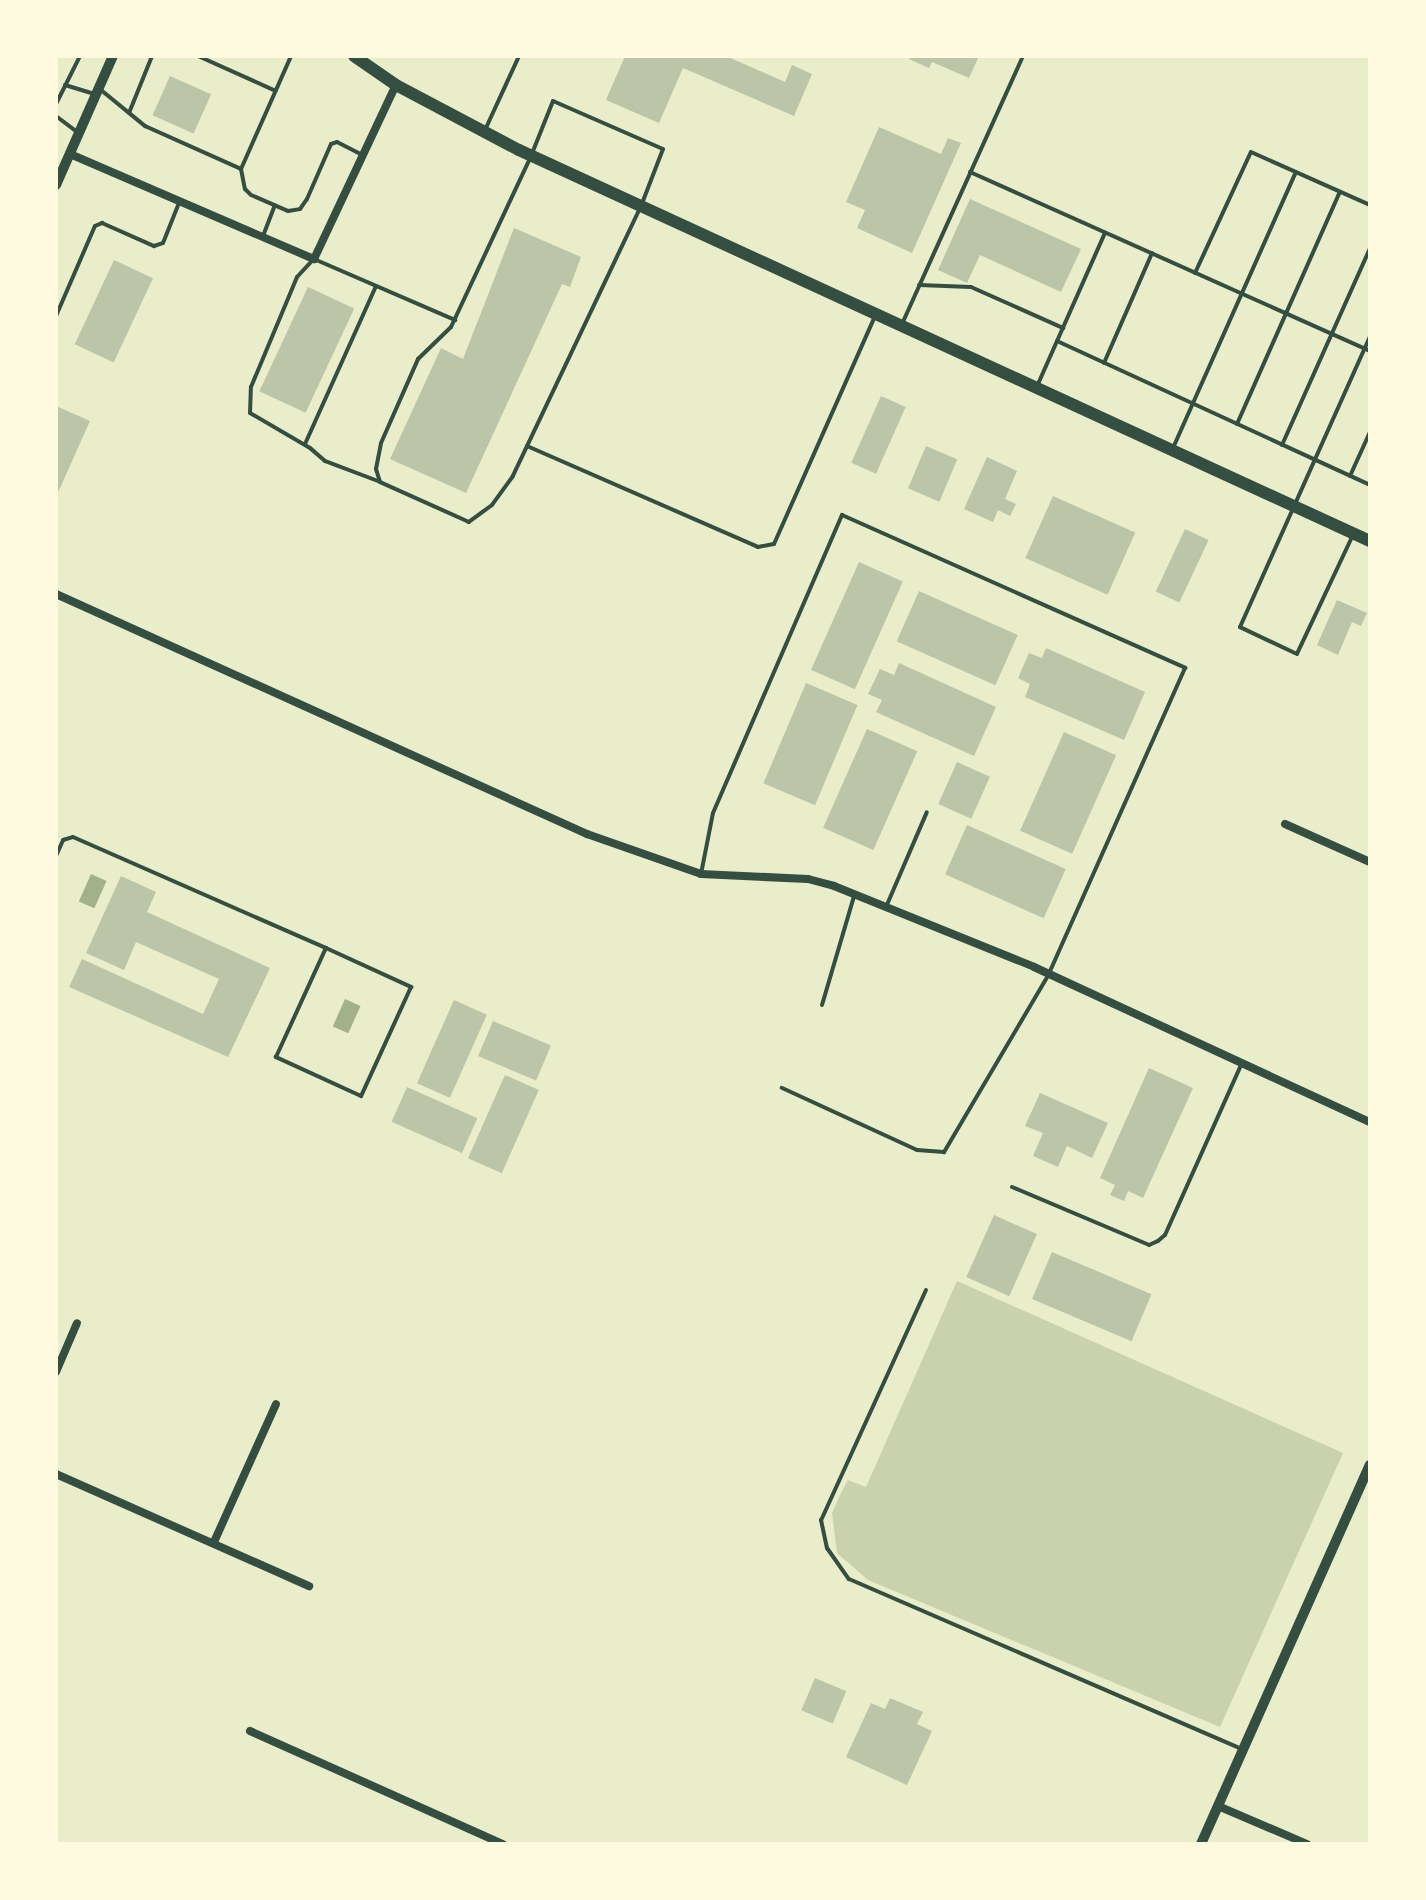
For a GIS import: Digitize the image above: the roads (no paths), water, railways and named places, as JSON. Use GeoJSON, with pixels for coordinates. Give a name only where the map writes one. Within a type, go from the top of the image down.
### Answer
{"type":"FeatureCollection","features":[{"type":"Feature","properties":{"kind":"main road"},"geometry":{"type":"LineString","coordinates":[[354,56],[396,85],[531,156],[1370,541]]}},
{"type":"Feature","properties":{"kind":"street"},"geometry":{"type":"LineString","coordinates":[[56,185],[113,56]]}},
{"type":"Feature","properties":{"kind":"street"},"geometry":{"type":"LineString","coordinates":[[70,154],[314,259],[396,85]]}},
{"type":"Feature","properties":{"kind":"street"},"geometry":{"type":"LineString","coordinates":[[56,594],[587,834],[701,874],[808,879],[854,894],[1049,974],[1370,1122]]}},
{"type":"Feature","properties":{"kind":"street"},"geometry":{"type":"LineString","coordinates":[[1285,824],[1370,862]]}},
{"type":"Feature","properties":{"kind":"street"},"geometry":{"type":"LineString","coordinates":[[56,1372],[77,1323]]}},
{"type":"Feature","properties":{"kind":"street"},"geometry":{"type":"LineString","coordinates":[[214,1542],[276,1404]]}},
{"type":"Feature","properties":{"kind":"street"},"geometry":{"type":"LineString","coordinates":[[1201,1844],[1370,1465]]}},
{"type":"Feature","properties":{"kind":"street"},"geometry":{"type":"LineString","coordinates":[[56,1474],[309,1586]]}},
{"type":"Feature","properties":{"kind":"street"},"geometry":{"type":"LineString","coordinates":[[250,1731],[503,1844]]}},
{"type":"Feature","properties":{"kind":"street"},"geometry":{"type":"LineString","coordinates":[[1218,1806],[1307,1844]]}},
{"type":"Feature","properties":{"kind":"lane"},"geometry":{"type":"LineString","coordinates":[[56,104],[80,56]]}},
{"type":"Feature","properties":{"kind":"lane"},"geometry":{"type":"LineString","coordinates":[[129,113],[152,56]]}},
{"type":"Feature","properties":{"kind":"lane"},"geometry":{"type":"LineString","coordinates":[[198,56],[276,91]]}},
{"type":"Feature","properties":{"kind":"lane"},"geometry":{"type":"LineString","coordinates":[[291,56],[241,169],[245,189],[288,211],[300,209],[331,144],[337,142],[363,155]]}},
{"type":"Feature","properties":{"kind":"lane"},"geometry":{"type":"LineString","coordinates":[[484,132],[519,56]]}},
{"type":"Feature","properties":{"kind":"lane"},"geometry":{"type":"LineString","coordinates":[[901,326],[1023,56]]}},
{"type":"Feature","properties":{"kind":"lane"},"geometry":{"type":"LineString","coordinates":[[65,85],[97,92],[145,126],[241,169]]}},
{"type":"Feature","properties":{"kind":"lane"},"geometry":{"type":"LineString","coordinates":[[380,482],[376,469],[381,443],[418,359],[455,320],[553,101],[663,149],[641,206],[513,476],[492,505],[469,522],[325,461],[305,444],[250,413],[251,387],[297,277],[314,259],[455,320]]}},
{"type":"Feature","properties":{"kind":"lane"},"geometry":{"type":"LineString","coordinates":[[56,118],[79,133]]}},
{"type":"Feature","properties":{"kind":"lane"},"geometry":{"type":"LineString","coordinates":[[1195,273],[1251,152],[1370,205]]}},
{"type":"Feature","properties":{"kind":"lane"},"geometry":{"type":"LineString","coordinates":[[970,172],[1367,350]]}},
{"type":"Feature","properties":{"kind":"lane"},"geometry":{"type":"LineString","coordinates":[[1172,450],[1296,172]]}},
{"type":"Feature","properties":{"kind":"lane"},"geometry":{"type":"LineString","coordinates":[[1237,424],[1341,192]]}},
{"type":"Feature","properties":{"kind":"lane"},"geometry":{"type":"LineString","coordinates":[[56,316],[95,226],[102,223],[154,246],[163,243],[180,201]]}},
{"type":"Feature","properties":{"kind":"lane"},"geometry":{"type":"LineString","coordinates":[[263,237],[275,205]]}},
{"type":"Feature","properties":{"kind":"lane"},"geometry":{"type":"LineString","coordinates":[[1037,388],[1105,233]]}},
{"type":"Feature","properties":{"kind":"lane"},"geometry":{"type":"LineString","coordinates":[[1282,445],[1370,248]]}},
{"type":"Feature","properties":{"kind":"lane"},"geometry":{"type":"LineString","coordinates":[[1104,363],[1152,253]]}},
{"type":"Feature","properties":{"kind":"lane"},"geometry":{"type":"LineString","coordinates":[[919,285],[971,287],[1063,328]]}},
{"type":"Feature","properties":{"kind":"lane"},"geometry":{"type":"LineString","coordinates":[[305,444],[376,286]]}},
{"type":"Feature","properties":{"kind":"lane"},"geometry":{"type":"LineString","coordinates":[[527,446],[758,547],[774,544],[875,314]]}},
{"type":"Feature","properties":{"kind":"lane"},"geometry":{"type":"LineString","coordinates":[[1354,533],[1297,654],[1240,627],[1367,350],[1370,337]]}},
{"type":"Feature","properties":{"kind":"lane"},"geometry":{"type":"LineString","coordinates":[[1057,341],[1370,485]]}},
{"type":"Feature","properties":{"kind":"lane"},"geometry":{"type":"LineString","coordinates":[[1350,476],[1370,432]]}},
{"type":"Feature","properties":{"kind":"lane"},"geometry":{"type":"LineString","coordinates":[[701,874],[713,813],[842,515],[1185,668],[1049,974],[944,1152],[917,1150],[782,1088]]}},
{"type":"Feature","properties":{"kind":"lane"},"geometry":{"type":"LineString","coordinates":[[886,907],[927,812]]}},
{"type":"Feature","properties":{"kind":"lane"},"geometry":{"type":"LineString","coordinates":[[56,856],[63,840],[73,837],[326,948],[411,987],[361,1096],[276,1057],[326,948]]}},
{"type":"Feature","properties":{"kind":"lane"},"geometry":{"type":"LineString","coordinates":[[822,1005],[854,894]]}},
{"type":"Feature","properties":{"kind":"lane"},"geometry":{"type":"LineString","coordinates":[[1012,1187],[1149,1245],[1158,1241],[1165,1235],[1242,1063]]}},
{"type":"Feature","properties":{"kind":"lane"},"geometry":{"type":"LineString","coordinates":[[926,1290],[821,1520],[827,1548],[849,1579],[1243,1750]]}}]}
